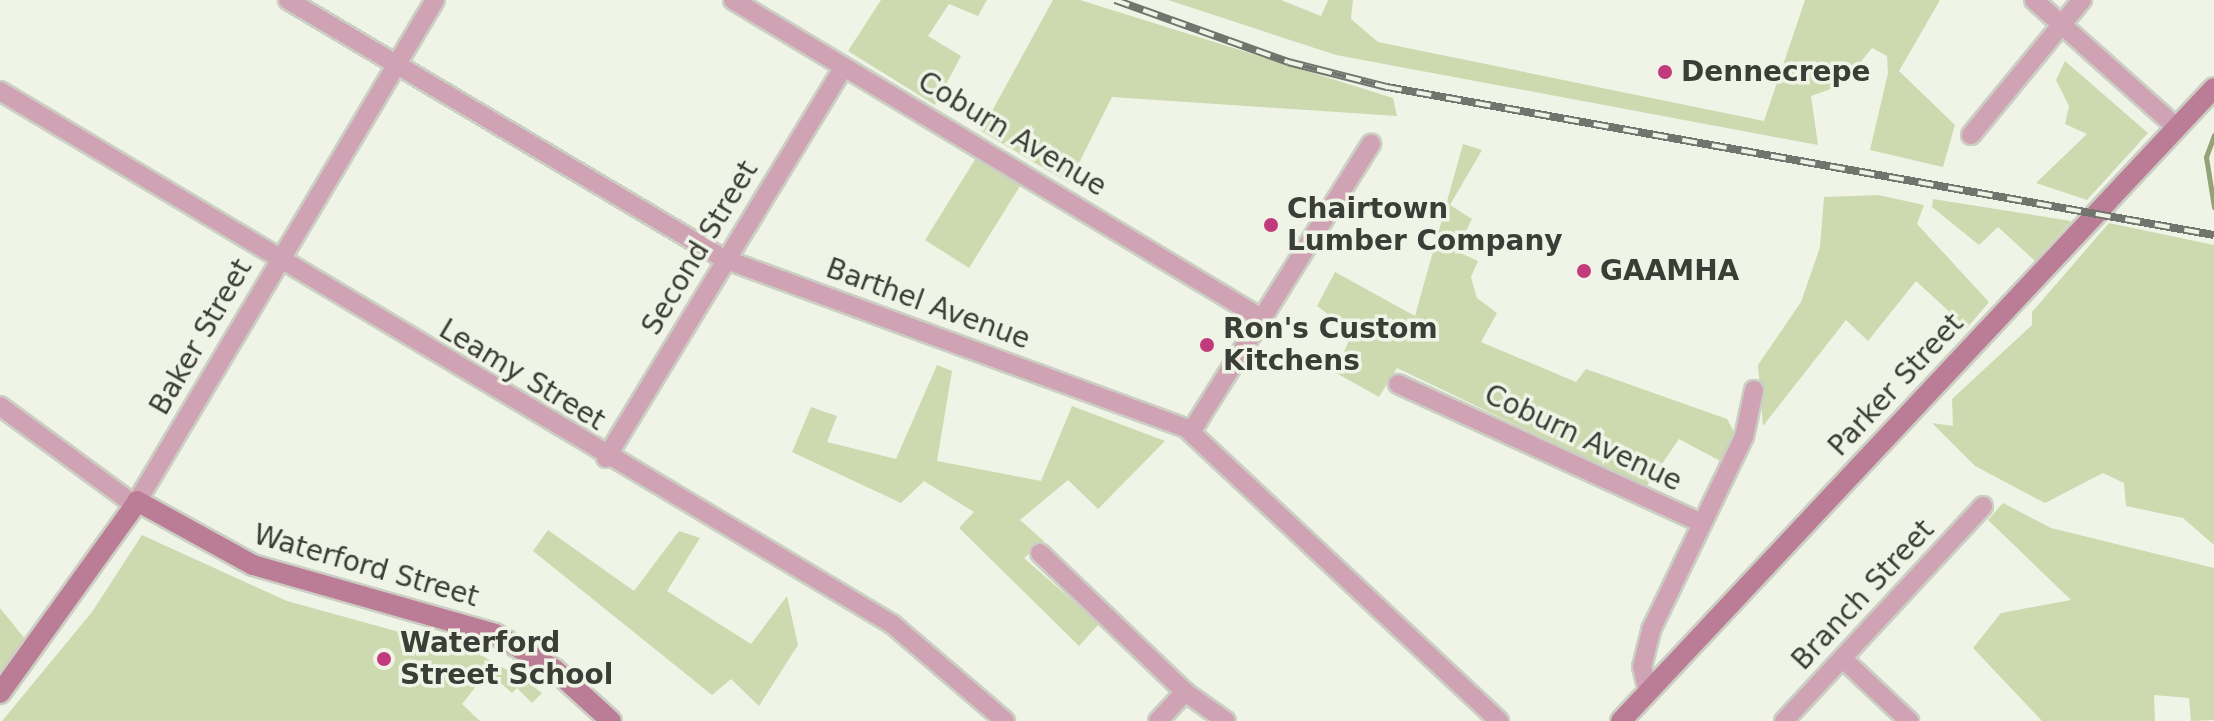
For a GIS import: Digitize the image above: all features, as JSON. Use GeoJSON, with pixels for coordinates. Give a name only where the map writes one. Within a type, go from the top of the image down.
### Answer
{"type":"FeatureCollection","features":[{"type":"Feature","properties":{"kind":"main road","name":"Parker Street"},"geometry":{"type":"LineString","coordinates":[[1623,720],[2214,88]]}},
{"type":"Feature","properties":{"kind":"main road","name":"Baker Street"},"geometry":{"type":"LineString","coordinates":[[0,693],[136,503]]}},
{"type":"Feature","properties":{"kind":"main road","name":"Waterford Street"},"geometry":{"type":"LineString","coordinates":[[136,503],[253,565],[495,634],[554,669],[611,721]]}},
{"type":"Feature","properties":{"kind":"street","name":"Barthel Avenue"},"geometry":{"type":"LineString","coordinates":[[288,0],[724,259],[1191,432],[1499,721]]}},
{"type":"Feature","properties":{"kind":"street","name":"Baker Street"},"geometry":{"type":"LineString","coordinates":[[136,503],[435,0]]}},
{"type":"Feature","properties":{"kind":"street","name":"Coburn Avenue"},"geometry":{"type":"LineString","coordinates":[[733,0],[1261,318]]}},
{"type":"Feature","properties":{"kind":"street"},"geometry":{"type":"LineString","coordinates":[[2034,0],[2176,127]]}},
{"type":"Feature","properties":{"kind":"street"},"geometry":{"type":"LineString","coordinates":[[1971,135],[2082,0]]}},
{"type":"Feature","properties":{"kind":"street","name":"Second Street"},"geometry":{"type":"LineString","coordinates":[[606,458],[724,259],[843,68]]}},
{"type":"Feature","properties":{"kind":"street","name":"Leamy Street"},"geometry":{"type":"LineString","coordinates":[[0,91],[606,458],[907,634],[1005,721]]}},
{"type":"Feature","properties":{"kind":"street"},"geometry":{"type":"LineString","coordinates":[[1191,432],[1371,144]]}},
{"type":"Feature","properties":{"kind":"street","name":"Coburn Avenue"},"geometry":{"type":"LineString","coordinates":[[1398,384],[1701,523]]}},
{"type":"Feature","properties":{"kind":"street"},"geometry":{"type":"LineString","coordinates":[[1648,692],[1642,681],[1648,641],[1744,437],[1754,390]]}},
{"type":"Feature","properties":{"kind":"street","name":"Waterford Street"},"geometry":{"type":"LineString","coordinates":[[0,406],[136,503]]}},
{"type":"Feature","properties":{"kind":"street","name":"Branch Street"},"geometry":{"type":"LineString","coordinates":[[1784,721],[1983,506]]}},
{"type":"Feature","properties":{"kind":"street"},"geometry":{"type":"LineString","coordinates":[[1040,553],[1185,692],[1226,721]]}},
{"type":"Feature","properties":{"kind":"street"},"geometry":{"type":"LineString","coordinates":[[1843,659],[1909,721]]}},
{"type":"Feature","properties":{"kind":"street"},"geometry":{"type":"LineString","coordinates":[[1158,721],[1185,692]]}},
{"type":"Feature","properties":{"kind":"green space"},"geometry":{"type":"Polygon","coordinates":[[[881,0],[987,0],[978,16],[949,4],[928,36],[961,56],[935,105],[848,51],[881,0]]]}},
{"type":"Feature","properties":{"kind":"green space"},"geometry":{"type":"Polygon","coordinates":[[[1053,0],[1080,0],[1393,98],[1397,116],[1112,97],[1069,183],[981,131],[1053,0]]]}},
{"type":"Feature","properties":{"kind":"green space"},"geometry":{"type":"Polygon","coordinates":[[[1168,0],[1281,0],[1321,16],[1328,0],[1353,0],[1351,19],[1378,42],[1764,121],[1805,0],[1940,0],[1899,71],[1955,125],[1943,167],[1870,150],[1888,73],[1887,56],[1872,48],[1842,85],[1811,96],[1818,145],[1336,55],[1168,0]]]}},
{"type":"Feature","properties":{"kind":"green space"},"geometry":{"type":"Polygon","coordinates":[[[2065,61],[2148,133],[2087,200],[2036,183],[2087,134],[2065,124],[2069,106],[2056,80],[2065,61]]]}},
{"type":"Feature","properties":{"kind":"green space"},"geometry":{"type":"Polygon","coordinates":[[[1463,144],[1482,150],[1450,205],[1472,219],[1456,251],[1478,261],[1471,277],[1477,298],[1497,313],[1481,342],[1576,382],[1586,369],[1727,419],[1737,437],[1724,463],[1679,439],[1646,487],[1397,368],[1379,397],[1336,373],[1352,332],[1317,306],[1335,272],[1415,316],[1463,144]]]}},
{"type":"Feature","properties":{"kind":"green space"},"geometry":{"type":"Polygon","coordinates":[[[976,158],[1020,186],[969,268],[925,240],[976,158]]]}},
{"type":"Feature","properties":{"kind":"green space"},"geometry":{"type":"Polygon","coordinates":[[[1878,195],[1924,205],[1917,224],[1989,302],[1967,328],[1916,281],[1868,341],[1846,320],[1763,426],[1758,365],[1801,302],[1820,247],[1824,197],[1878,195]]]}},
{"type":"Feature","properties":{"kind":"green space"},"geometry":{"type":"Polygon","coordinates":[[[1933,199],[2071,221],[2035,261],[1998,227],[1979,245],[1932,207],[1933,199]]]}},
{"type":"Feature","properties":{"kind":"green space"},"geometry":{"type":"Polygon","coordinates":[[[2109,223],[2214,245],[2214,545],[2183,518],[2126,506],[2124,483],[2103,473],[2045,503],[1975,466],[1932,423],[1953,426],[1952,399],[2032,325],[2032,312],[2109,223]]]}},
{"type":"Feature","properties":{"kind":"green space"},"geometry":{"type":"Polygon","coordinates":[[[937,365],[952,371],[937,461],[1041,481],[1072,406],[1165,441],[1098,509],[1068,480],[1020,520],[1044,541],[1024,558],[1099,624],[1079,646],[959,528],[974,512],[924,481],[901,503],[792,452],[811,407],[837,416],[827,442],[896,459],[937,365]]]}},
{"type":"Feature","properties":{"kind":"green space"},"geometry":{"type":"Polygon","coordinates":[[[2003,503],[2051,528],[2214,568],[2214,720],[2191,721],[2189,698],[2154,695],[2155,721],[2042,721],[1973,648],[2001,613],[2071,600],[1988,520],[2003,503]]]}},
{"type":"Feature","properties":{"kind":"green space"},"geometry":{"type":"Polygon","coordinates":[[[548,530],[634,591],[679,531],[700,538],[667,591],[751,644],[787,596],[798,645],[759,706],[731,679],[712,695],[533,551],[548,530]]]}},
{"type":"Feature","properties":{"kind":"green space"},"geometry":{"type":"Polygon","coordinates":[[[142,535],[287,601],[479,654],[495,663],[462,704],[480,721],[2,721],[92,612],[142,535]]]}},
{"type":"Feature","properties":{"kind":"green space"},"geometry":{"type":"Polygon","coordinates":[[[0,608],[25,639],[0,673],[0,608]]]}},
{"type":"Feature","properties":{"kind":"green space"},"geometry":{"type":"Polygon","coordinates":[[[500,666],[542,693],[532,703],[517,688],[512,693],[493,676],[500,666]]]}},
{"type":"Feature","properties":{"kind":"waterway"},"geometry":{"type":"LineString","coordinates":[[2214,135],[2206,157],[2214,207]]}},
{"type":"Feature","properties":{"kind":"railway"},"geometry":{"type":"LineString","coordinates":[[1115,0],[1288,62],[1387,87],[2214,235]]}},
{"type":"Feature","properties":{"kind":"place","name":"Dennecrepe"},"geometry":{"type":"Point","coordinates":[1665,72]}},
{"type":"Feature","properties":{"kind":"place","name":"Chairtown Lumber Company"},"geometry":{"type":"Point","coordinates":[1271,225]}},
{"type":"Feature","properties":{"kind":"place","name":"GAAMHA"},"geometry":{"type":"Point","coordinates":[1584,271]}},
{"type":"Feature","properties":{"kind":"place","name":"Ron's Custom Kitchens"},"geometry":{"type":"Point","coordinates":[1207,345]}},
{"type":"Feature","properties":{"kind":"place","name":"Waterford Street School"},"geometry":{"type":"Point","coordinates":[384,659]}}]}
